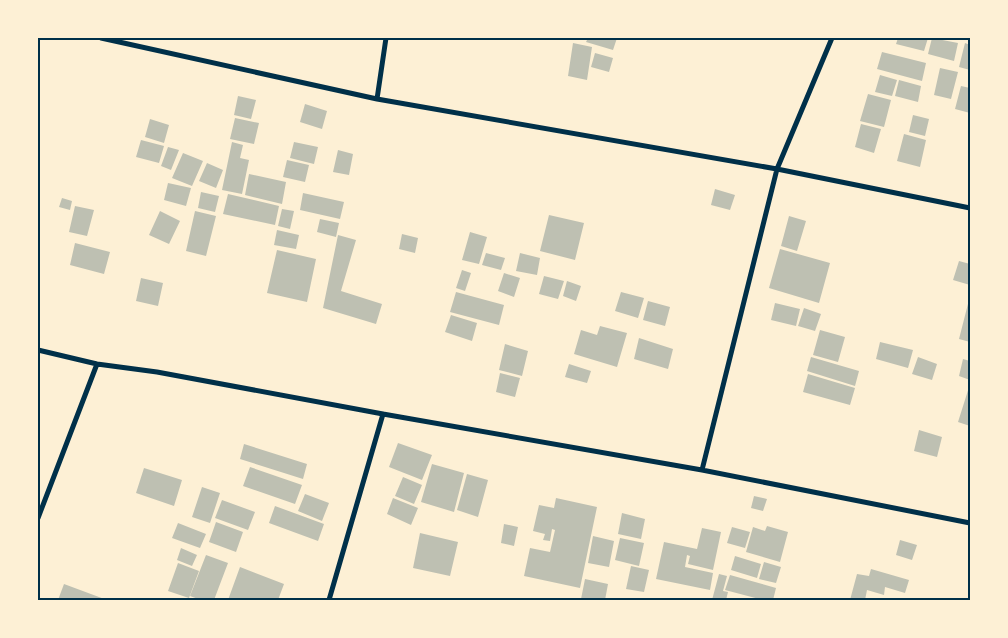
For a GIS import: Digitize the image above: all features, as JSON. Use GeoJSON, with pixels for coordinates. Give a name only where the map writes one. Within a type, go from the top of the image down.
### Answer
{"type":"FeatureCollection","features":[{"type":"Feature","properties":{"kind":"street"},"geometry":{"type":"LineString","coordinates":[[101,38],[377,99],[777,169],[970,208]]}},
{"type":"Feature","properties":{"kind":"street"},"geometry":{"type":"LineString","coordinates":[[377,99],[386,38]]}},
{"type":"Feature","properties":{"kind":"street"},"geometry":{"type":"LineString","coordinates":[[702,470],[777,169],[832,38]]}},
{"type":"Feature","properties":{"kind":"street"},"geometry":{"type":"LineString","coordinates":[[38,350],[98,364],[157,372],[702,470],[970,524]]}},
{"type":"Feature","properties":{"kind":"street"},"geometry":{"type":"LineString","coordinates":[[38,518],[98,364]]}},
{"type":"Feature","properties":{"kind":"street"},"geometry":{"type":"LineString","coordinates":[[329,600],[383,414]]}},
{"type":"Feature","properties":{"kind":"building"},"geometry":{"type":"Polygon","coordinates":[[[588,38],[617,38],[613,50],[586,42],[588,38]]]}},
{"type":"Feature","properties":{"kind":"building"},"geometry":{"type":"Polygon","coordinates":[[[898,38],[928,38],[924,51],[896,44],[898,38]]]}},
{"type":"Feature","properties":{"kind":"building"},"geometry":{"type":"Polygon","coordinates":[[[932,38],[958,43],[954,61],[928,54],[932,38]]]}},
{"type":"Feature","properties":{"kind":"building"},"geometry":{"type":"Polygon","coordinates":[[[573,43],[592,47],[587,80],[568,76],[573,43]]]}},
{"type":"Feature","properties":{"kind":"building"},"geometry":{"type":"Polygon","coordinates":[[[965,43],[970,45],[970,70],[959,67],[965,43]]]}},
{"type":"Feature","properties":{"kind":"building"},"geometry":{"type":"Polygon","coordinates":[[[882,52],[926,63],[922,81],[877,69],[882,52]]]}},
{"type":"Feature","properties":{"kind":"building"},"geometry":{"type":"Polygon","coordinates":[[[595,53],[613,58],[609,72],[591,67],[595,53]]]}},
{"type":"Feature","properties":{"kind":"building"},"geometry":{"type":"Polygon","coordinates":[[[940,68],[958,72],[951,99],[934,95],[940,68]]]}},
{"type":"Feature","properties":{"kind":"building"},"geometry":{"type":"Polygon","coordinates":[[[880,75],[897,80],[892,96],[875,92],[880,75]]]}},
{"type":"Feature","properties":{"kind":"building"},"geometry":{"type":"Polygon","coordinates":[[[899,80],[921,86],[918,102],[895,96],[899,80]]]}},
{"type":"Feature","properties":{"kind":"building"},"geometry":{"type":"Polygon","coordinates":[[[961,86],[970,88],[970,113],[955,109],[961,86]]]}},
{"type":"Feature","properties":{"kind":"building"},"geometry":{"type":"Polygon","coordinates":[[[868,94],[891,100],[884,127],[860,121],[868,94]]]}},
{"type":"Feature","properties":{"kind":"building"},"geometry":{"type":"Polygon","coordinates":[[[238,96],[256,100],[251,119],[234,115],[238,96]]]}},
{"type":"Feature","properties":{"kind":"building"},"geometry":{"type":"Polygon","coordinates":[[[305,104],[327,111],[322,129],[300,122],[305,104]]]}},
{"type":"Feature","properties":{"kind":"building"},"geometry":{"type":"Polygon","coordinates":[[[913,115],[929,119],[925,136],[909,132],[913,115]]]}},
{"type":"Feature","properties":{"kind":"building"},"geometry":{"type":"Polygon","coordinates":[[[235,118],[259,123],[254,144],[230,139],[235,118]]]}},
{"type":"Feature","properties":{"kind":"building"},"geometry":{"type":"Polygon","coordinates":[[[150,119],[169,125],[164,143],[145,137],[150,119]]]}},
{"type":"Feature","properties":{"kind":"building"},"geometry":{"type":"Polygon","coordinates":[[[861,124],[881,129],[874,153],[855,147],[861,124]]]}},
{"type":"Feature","properties":{"kind":"building"},"geometry":{"type":"Polygon","coordinates":[[[904,134],[926,140],[920,167],[897,161],[904,134]]]}},
{"type":"Feature","properties":{"kind":"building"},"geometry":{"type":"Polygon","coordinates":[[[141,140],[164,146],[159,163],[136,157],[141,140]]]}},
{"type":"Feature","properties":{"kind":"building"},"geometry":{"type":"Polygon","coordinates":[[[232,142],[243,145],[240,158],[249,160],[242,194],[222,190],[232,142]]]}},
{"type":"Feature","properties":{"kind":"building"},"geometry":{"type":"Polygon","coordinates":[[[294,142],[318,147],[314,164],[290,158],[294,142]]]}},
{"type":"Feature","properties":{"kind":"building"},"geometry":{"type":"Polygon","coordinates":[[[168,147],[179,150],[171,170],[161,166],[168,147]]]}},
{"type":"Feature","properties":{"kind":"building"},"geometry":{"type":"Polygon","coordinates":[[[338,150],[353,154],[349,175],[333,172],[338,150]]]}},
{"type":"Feature","properties":{"kind":"building"},"geometry":{"type":"Polygon","coordinates":[[[183,153],[203,161],[192,186],[172,178],[183,153]]]}},
{"type":"Feature","properties":{"kind":"building"},"geometry":{"type":"Polygon","coordinates":[[[287,160],[309,165],[305,182],[283,177],[287,160]]]}},
{"type":"Feature","properties":{"kind":"building"},"geometry":{"type":"Polygon","coordinates":[[[207,163],[223,170],[216,188],[199,181],[207,163]]]}},
{"type":"Feature","properties":{"kind":"building"},"geometry":{"type":"Polygon","coordinates":[[[249,174],[286,182],[282,204],[245,195],[249,174]]]}},
{"type":"Feature","properties":{"kind":"building"},"geometry":{"type":"Polygon","coordinates":[[[168,183],[191,188],[186,206],[164,200],[168,183]]]}},
{"type":"Feature","properties":{"kind":"building"},"geometry":{"type":"Polygon","coordinates":[[[715,189],[735,195],[730,210],[711,205],[715,189]]]}},
{"type":"Feature","properties":{"kind":"building"},"geometry":{"type":"Polygon","coordinates":[[[201,192],[219,196],[215,212],[198,208],[201,192]]]}},
{"type":"Feature","properties":{"kind":"building"},"geometry":{"type":"Polygon","coordinates":[[[303,193],[344,202],[340,219],[300,210],[303,193]]]}},
{"type":"Feature","properties":{"kind":"building"},"geometry":{"type":"Polygon","coordinates":[[[228,194],[279,206],[275,225],[223,214],[228,194]]]}},
{"type":"Feature","properties":{"kind":"building"},"geometry":{"type":"Polygon","coordinates":[[[62,198],[72,201],[70,210],[59,207],[62,198]]]}},
{"type":"Feature","properties":{"kind":"building"},"geometry":{"type":"Polygon","coordinates":[[[75,206],[94,210],[87,236],[69,232],[75,206]]]}},
{"type":"Feature","properties":{"kind":"building"},"geometry":{"type":"Polygon","coordinates":[[[282,209],[294,211],[290,229],[278,226],[282,209]]]}},
{"type":"Feature","properties":{"kind":"building"},"geometry":{"type":"Polygon","coordinates":[[[160,211],[180,221],[169,244],[149,235],[160,211]]]}},
{"type":"Feature","properties":{"kind":"building"},"geometry":{"type":"Polygon","coordinates":[[[195,211],[216,216],[206,256],[186,251],[195,211]]]}},
{"type":"Feature","properties":{"kind":"building"},"geometry":{"type":"Polygon","coordinates":[[[549,215],[584,223],[575,260],[540,251],[549,215]]]}},
{"type":"Feature","properties":{"kind":"building"},"geometry":{"type":"Polygon","coordinates":[[[789,216],[806,221],[797,251],[781,246],[789,216]]]}},
{"type":"Feature","properties":{"kind":"building"},"geometry":{"type":"Polygon","coordinates":[[[320,219],[339,223],[336,237],[317,232],[320,219]]]}},
{"type":"Feature","properties":{"kind":"building"},"geometry":{"type":"Polygon","coordinates":[[[277,230],[299,235],[296,249],[274,245],[277,230]]]}},
{"type":"Feature","properties":{"kind":"building"},"geometry":{"type":"Polygon","coordinates":[[[470,232],[487,237],[479,264],[462,260],[470,232]]]}},
{"type":"Feature","properties":{"kind":"building"},"geometry":{"type":"Polygon","coordinates":[[[402,234],[418,238],[415,253],[399,249],[402,234]]]}},
{"type":"Feature","properties":{"kind":"building"},"geometry":{"type":"Polygon","coordinates":[[[338,235],[356,240],[341,291],[382,304],[376,324],[323,308],[338,235]]]}},
{"type":"Feature","properties":{"kind":"building"},"geometry":{"type":"Polygon","coordinates":[[[75,243],[110,252],[104,274],[70,265],[75,243]]]}},
{"type":"Feature","properties":{"kind":"building"},"geometry":{"type":"Polygon","coordinates":[[[780,249],[830,263],[819,303],[769,288],[780,249]]]}},
{"type":"Feature","properties":{"kind":"building"},"geometry":{"type":"Polygon","coordinates":[[[277,250],[316,259],[307,302],[267,293],[277,250]]]}},
{"type":"Feature","properties":{"kind":"building"},"geometry":{"type":"Polygon","coordinates":[[[486,253],[505,258],[501,270],[482,265],[486,253]]]}},
{"type":"Feature","properties":{"kind":"building"},"geometry":{"type":"Polygon","coordinates":[[[520,253],[540,258],[537,275],[516,271],[520,253]]]}},
{"type":"Feature","properties":{"kind":"building"},"geometry":{"type":"Polygon","coordinates":[[[959,261],[970,264],[970,285],[953,280],[959,261]]]}},
{"type":"Feature","properties":{"kind":"building"},"geometry":{"type":"Polygon","coordinates":[[[462,270],[471,273],[465,291],[456,288],[462,270]]]}},
{"type":"Feature","properties":{"kind":"building"},"geometry":{"type":"Polygon","coordinates":[[[504,273],[520,278],[514,297],[498,291],[504,273]]]}},
{"type":"Feature","properties":{"kind":"building"},"geometry":{"type":"Polygon","coordinates":[[[544,276],[564,281],[558,299],[539,294],[544,276]]]}},
{"type":"Feature","properties":{"kind":"building"},"geometry":{"type":"Polygon","coordinates":[[[141,278],[163,283],[158,306],[136,301],[141,278]]]}},
{"type":"Feature","properties":{"kind":"building"},"geometry":{"type":"Polygon","coordinates":[[[567,281],[581,286],[576,301],[563,296],[567,281]]]}},
{"type":"Feature","properties":{"kind":"building"},"geometry":{"type":"Polygon","coordinates":[[[456,292],[504,305],[499,325],[450,312],[456,292]]]}},
{"type":"Feature","properties":{"kind":"building"},"geometry":{"type":"Polygon","coordinates":[[[621,292],[644,298],[638,318],[615,311],[621,292]]]}},
{"type":"Feature","properties":{"kind":"building"},"geometry":{"type":"Polygon","coordinates":[[[970,296],[970,342],[959,339],[970,296]]]}},
{"type":"Feature","properties":{"kind":"building"},"geometry":{"type":"Polygon","coordinates":[[[648,301],[670,307],[665,326],[643,320],[648,301]]]}},
{"type":"Feature","properties":{"kind":"building"},"geometry":{"type":"Polygon","coordinates":[[[775,303],[800,309],[796,326],[771,320],[775,303]]]}},
{"type":"Feature","properties":{"kind":"building"},"geometry":{"type":"Polygon","coordinates":[[[804,308],[821,314],[815,331],[798,326],[804,308]]]}},
{"type":"Feature","properties":{"kind":"building"},"geometry":{"type":"Polygon","coordinates":[[[451,315],[477,323],[472,341],[445,332],[451,315]]]}},
{"type":"Feature","properties":{"kind":"building"},"geometry":{"type":"Polygon","coordinates":[[[600,326],[627,333],[617,367],[574,354],[581,330],[597,335],[600,326]]]}},
{"type":"Feature","properties":{"kind":"building"},"geometry":{"type":"Polygon","coordinates":[[[820,330],[845,337],[838,362],[813,355],[820,330]]]}},
{"type":"Feature","properties":{"kind":"building"},"geometry":{"type":"Polygon","coordinates":[[[639,338],[673,349],[668,369],[634,359],[639,338]]]}},
{"type":"Feature","properties":{"kind":"building"},"geometry":{"type":"Polygon","coordinates":[[[880,342],[913,350],[908,368],[876,359],[880,342]]]}},
{"type":"Feature","properties":{"kind":"building"},"geometry":{"type":"Polygon","coordinates":[[[505,344],[528,351],[522,376],[499,370],[505,344]]]}},
{"type":"Feature","properties":{"kind":"building"},"geometry":{"type":"Polygon","coordinates":[[[811,357],[859,371],[855,386],[807,371],[811,357]]]}},
{"type":"Feature","properties":{"kind":"building"},"geometry":{"type":"Polygon","coordinates":[[[918,357],[937,364],[932,380],[912,374],[918,357]]]}},
{"type":"Feature","properties":{"kind":"building"},"geometry":{"type":"Polygon","coordinates":[[[963,359],[970,361],[970,380],[959,376],[963,359]]]}},
{"type":"Feature","properties":{"kind":"building"},"geometry":{"type":"Polygon","coordinates":[[[569,364],[591,371],[587,383],[565,377],[569,364]]]}},
{"type":"Feature","properties":{"kind":"building"},"geometry":{"type":"Polygon","coordinates":[[[500,373],[520,378],[515,397],[496,392],[500,373]]]}},
{"type":"Feature","properties":{"kind":"building"},"geometry":{"type":"Polygon","coordinates":[[[808,374],[855,388],[850,405],[803,392],[808,374]]]}},
{"type":"Feature","properties":{"kind":"building"},"geometry":{"type":"Polygon","coordinates":[[[970,384],[970,426],[958,422],[970,384]]]}},
{"type":"Feature","properties":{"kind":"building"},"geometry":{"type":"Polygon","coordinates":[[[919,430],[942,437],[937,457],[914,451],[919,430]]]}},
{"type":"Feature","properties":{"kind":"building"},"geometry":{"type":"Polygon","coordinates":[[[398,443],[432,455],[422,480],[389,467],[398,443]]]}},
{"type":"Feature","properties":{"kind":"building"},"geometry":{"type":"Polygon","coordinates":[[[244,444],[307,464],[303,479],[240,459],[244,444]]]}},
{"type":"Feature","properties":{"kind":"building"},"geometry":{"type":"Polygon","coordinates":[[[432,464],[464,473],[454,512],[421,502],[432,464]]]}},
{"type":"Feature","properties":{"kind":"building"},"geometry":{"type":"Polygon","coordinates":[[[250,467],[302,485],[295,504],[243,486],[250,467]]]}},
{"type":"Feature","properties":{"kind":"building"},"geometry":{"type":"Polygon","coordinates":[[[144,468],[182,480],[174,506],[136,493],[144,468]]]}},
{"type":"Feature","properties":{"kind":"building"},"geometry":{"type":"Polygon","coordinates":[[[467,474],[488,480],[478,517],[457,510],[467,474]]]}},
{"type":"Feature","properties":{"kind":"building"},"geometry":{"type":"Polygon","coordinates":[[[403,477],[422,485],[414,504],[395,496],[403,477]]]}},
{"type":"Feature","properties":{"kind":"building"},"geometry":{"type":"Polygon","coordinates":[[[202,487],[220,493],[210,523],[192,517],[202,487]]]}},
{"type":"Feature","properties":{"kind":"building"},"geometry":{"type":"Polygon","coordinates":[[[305,494],[329,503],[322,521],[298,511],[305,494]]]}},
{"type":"Feature","properties":{"kind":"building"},"geometry":{"type":"Polygon","coordinates":[[[754,496],[767,499],[763,511],[751,508],[754,496]]]}},
{"type":"Feature","properties":{"kind":"building"},"geometry":{"type":"Polygon","coordinates":[[[393,498],[418,508],[411,525],[387,514],[393,498]]]}},
{"type":"Feature","properties":{"kind":"building"},"geometry":{"type":"Polygon","coordinates":[[[556,498],[597,507],[580,588],[524,576],[530,548],[550,552],[555,530],[552,529],[550,541],[543,540],[545,534],[533,531],[539,505],[554,508],[556,498]]]}},
{"type":"Feature","properties":{"kind":"building"},"geometry":{"type":"Polygon","coordinates":[[[222,500],[255,512],[248,530],[215,518],[222,500]]]}},
{"type":"Feature","properties":{"kind":"building"},"geometry":{"type":"Polygon","coordinates":[[[275,506],[324,524],[318,541],[269,523],[275,506]]]}},
{"type":"Feature","properties":{"kind":"building"},"geometry":{"type":"Polygon","coordinates":[[[622,513],[645,519],[641,539],[618,534],[622,513]]]}},
{"type":"Feature","properties":{"kind":"building"},"geometry":{"type":"Polygon","coordinates":[[[216,522],[243,532],[236,552],[209,542],[216,522]]]}},
{"type":"Feature","properties":{"kind":"building"},"geometry":{"type":"Polygon","coordinates":[[[178,523],[206,534],[200,548],[172,538],[178,523]]]}},
{"type":"Feature","properties":{"kind":"building"},"geometry":{"type":"Polygon","coordinates":[[[504,524],[518,527],[514,546],[501,543],[504,524]]]}},
{"type":"Feature","properties":{"kind":"building"},"geometry":{"type":"Polygon","coordinates":[[[767,526],[788,532],[780,562],[746,552],[753,527],[765,531],[767,526]]]}},
{"type":"Feature","properties":{"kind":"building"},"geometry":{"type":"Polygon","coordinates":[[[732,527],[750,532],[745,548],[727,543],[732,527]]]}},
{"type":"Feature","properties":{"kind":"building"},"geometry":{"type":"Polygon","coordinates":[[[702,528],[721,532],[713,570],[688,564],[690,556],[687,555],[685,567],[713,573],[710,590],[656,579],[664,542],[697,549],[702,528]]]}},
{"type":"Feature","properties":{"kind":"building"},"geometry":{"type":"Polygon","coordinates":[[[420,533],[458,542],[450,576],[413,568],[420,533]]]}},
{"type":"Feature","properties":{"kind":"building"},"geometry":{"type":"Polygon","coordinates":[[[593,536],[614,541],[609,567],[588,563],[593,536]]]}},
{"type":"Feature","properties":{"kind":"building"},"geometry":{"type":"Polygon","coordinates":[[[620,538],[644,543],[639,566],[615,560],[620,538]]]}},
{"type":"Feature","properties":{"kind":"building"},"geometry":{"type":"Polygon","coordinates":[[[900,540],[917,545],[912,560],[896,555],[900,540]]]}},
{"type":"Feature","properties":{"kind":"building"},"geometry":{"type":"Polygon","coordinates":[[[181,548],[197,555],[192,566],[177,560],[181,548]]]}},
{"type":"Feature","properties":{"kind":"building"},"geometry":{"type":"Polygon","coordinates":[[[206,555],[228,563],[214,600],[201,600],[190,596],[206,555]]]}},
{"type":"Feature","properties":{"kind":"building"},"geometry":{"type":"Polygon","coordinates":[[[735,556],[761,564],[757,578],[731,570],[735,556]]]}},
{"type":"Feature","properties":{"kind":"building"},"geometry":{"type":"Polygon","coordinates":[[[764,562],[781,567],[776,583],[759,579],[764,562]]]}},
{"type":"Feature","properties":{"kind":"building"},"geometry":{"type":"Polygon","coordinates":[[[178,563],[199,571],[189,598],[168,591],[178,563]]]}},
{"type":"Feature","properties":{"kind":"building"},"geometry":{"type":"Polygon","coordinates":[[[631,566],[649,570],[644,592],[626,589],[631,566]]]}},
{"type":"Feature","properties":{"kind":"building"},"geometry":{"type":"Polygon","coordinates":[[[240,567],[284,584],[278,600],[228,600],[240,567]]]}},
{"type":"Feature","properties":{"kind":"building"},"geometry":{"type":"Polygon","coordinates":[[[871,569],[909,580],[905,593],[885,587],[884,595],[867,590],[865,600],[850,600],[857,574],[869,576],[871,569]]]}},
{"type":"Feature","properties":{"kind":"building"},"geometry":{"type":"Polygon","coordinates":[[[719,574],[727,576],[723,591],[728,592],[726,600],[712,600],[719,574]]]}},
{"type":"Feature","properties":{"kind":"building"},"geometry":{"type":"Polygon","coordinates":[[[730,575],[776,588],[773,600],[763,600],[725,590],[730,575]]]}},
{"type":"Feature","properties":{"kind":"building"},"geometry":{"type":"Polygon","coordinates":[[[585,579],[608,584],[605,600],[581,599],[585,579]]]}},
{"type":"Feature","properties":{"kind":"building"},"geometry":{"type":"Polygon","coordinates":[[[64,584],[107,600],[58,600],[64,584]]]}}]}
